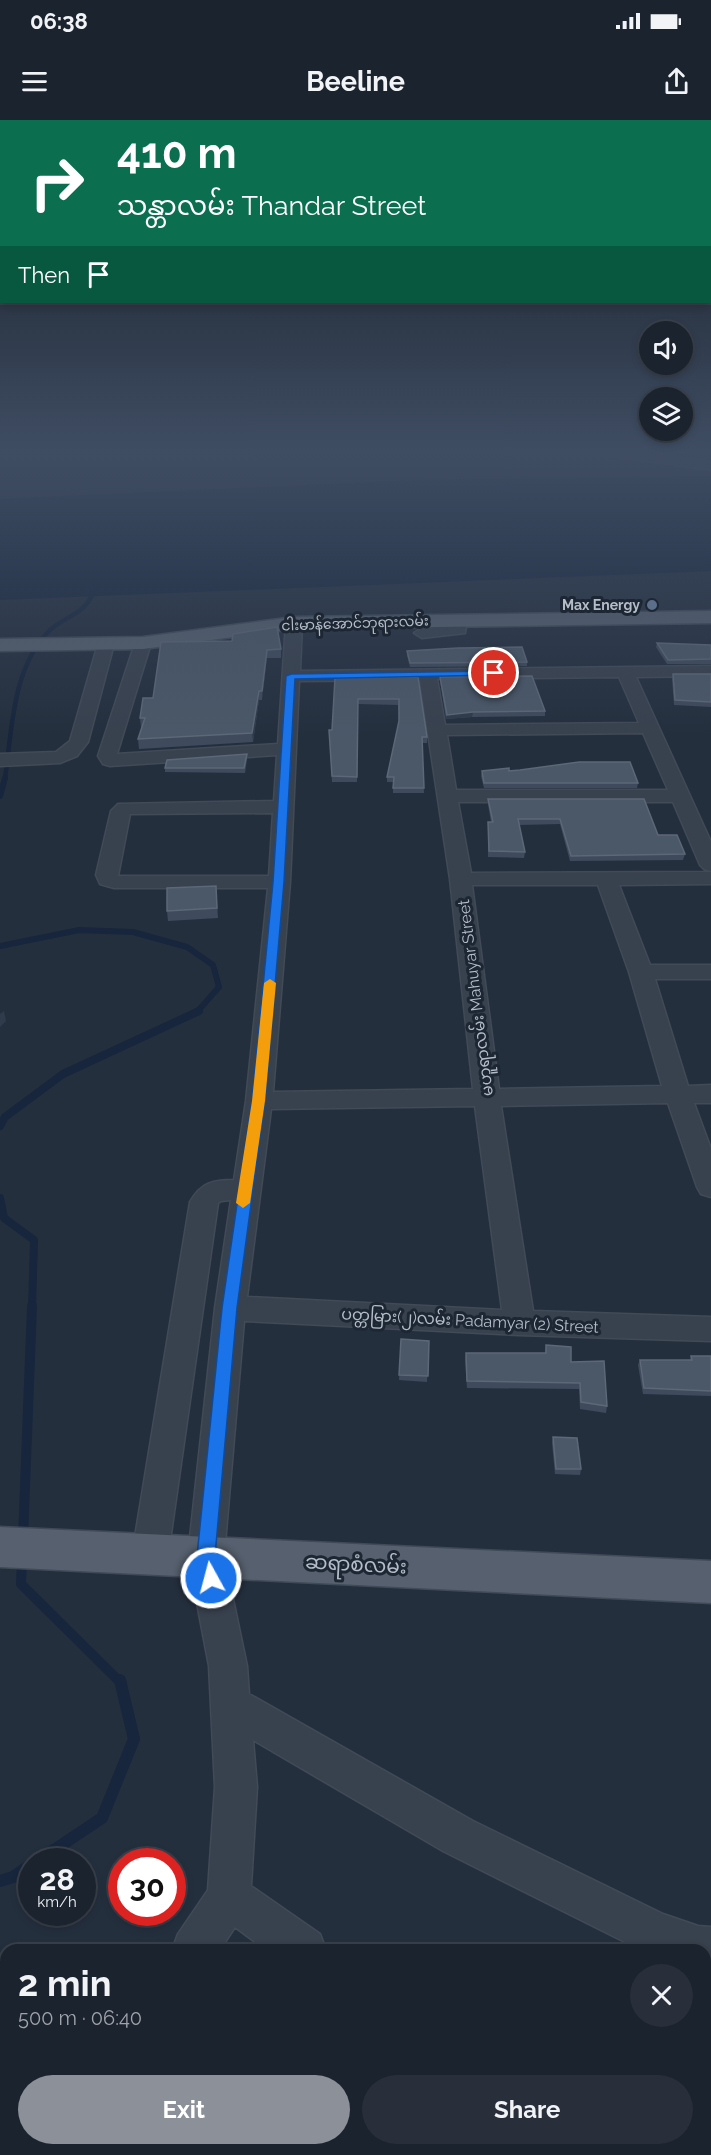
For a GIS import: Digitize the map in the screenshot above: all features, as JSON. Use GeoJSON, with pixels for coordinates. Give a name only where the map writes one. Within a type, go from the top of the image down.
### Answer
{"type":"FeatureCollection","features":[{"type":"Feature","properties":{"kind":"main road","name":"ငါးမာန်အောင်ဘုရားလမ်း"},"geometry":{"type":"LineString","coordinates":[[0,645],[143,643],[294,622],[711,617]]}},
{"type":"Feature","properties":{"kind":"main road","name":"ဆရာစံလမ်း"},"geometry":{"type":"LineString","coordinates":[[0,1547],[711,1582]]}},
{"type":"Feature","properties":{"kind":"street"},"geometry":{"type":"LineString","coordinates":[[422,633],[459,630],[459,620]]}},
{"type":"Feature","properties":{"kind":"street"},"geometry":{"type":"LineString","coordinates":[[198,1944],[229,1896],[236,1787],[231,1705],[228,1665],[206,1556],[230,1308],[259,1101],[279,882],[294,622]]}},
{"type":"Feature","properties":{"kind":"street"},"geometry":{"type":"LineString","coordinates":[[143,643],[107,756],[110,760],[286,749]]}},
{"type":"Feature","properties":{"kind":"street"},"geometry":{"type":"LineString","coordinates":[[9,760],[60,757],[70,752],[79,742],[106,644]]}},
{"type":"Feature","properties":{"kind":"street"},"geometry":{"type":"LineString","coordinates":[[291,676],[711,670]]}},
{"type":"Feature","properties":{"kind":"street"},"geometry":{"type":"LineString","coordinates":[[625,672],[711,866]]}},
{"type":"Feature","properties":{"kind":"street","name":"မဟူရာလမ်း Mahuyar Street"},"geometry":{"type":"LineString","coordinates":[[428,674],[461,879],[487,1098],[519,1323]]}},
{"type":"Feature","properties":{"kind":"street"},"geometry":{"type":"LineString","coordinates":[[437,730],[650,728]]}},
{"type":"Feature","properties":{"kind":"street"},"geometry":{"type":"LineString","coordinates":[[448,796],[680,796]]}},
{"type":"Feature","properties":{"kind":"street"},"geometry":{"type":"LineString","coordinates":[[279,882],[114,882],[108,879],[107,875],[121,811],[125,808],[283,807]]}},
{"type":"Feature","properties":{"kind":"street"},"geometry":{"type":"LineString","coordinates":[[461,879],[711,878]]}},
{"type":"Feature","properties":{"kind":"street"},"geometry":{"type":"LineString","coordinates":[[607,880],[641,972],[678,1095],[711,1186]]}},
{"type":"Feature","properties":{"kind":"street"},"geometry":{"type":"LineString","coordinates":[[641,972],[711,972]]}},
{"type":"Feature","properties":{"kind":"street"},"geometry":{"type":"LineString","coordinates":[[259,1101],[711,1094]]}},
{"type":"Feature","properties":{"kind":"street"},"geometry":{"type":"LineString","coordinates":[[150,1555],[204,1202],[212,1191],[245,1191]]}},
{"type":"Feature","properties":{"kind":"street","name":"ပတ္တမြား(၂)လမ်း Padamyar (2) Street"},"geometry":{"type":"LineString","coordinates":[[230,1308],[519,1323],[711,1329]]}},
{"type":"Feature","properties":{"kind":"street"},"geometry":{"type":"LineString","coordinates":[[231,1705],[469,1841],[655,1933],[687,1944]]}},
{"type":"Feature","properties":{"kind":"street"},"geometry":{"type":"LineString","coordinates":[[229,1896],[296,1944]]}},
{"type":"Feature","properties":{"kind":"water"},"geometry":{"type":"Polygon","coordinates":[[[0,545],[711,545],[711,571],[0,600],[0,545]]]}},
{"type":"Feature","properties":{"kind":"building"},"geometry":{"type":"Polygon","coordinates":[[[277,627],[281,649],[267,650],[262,691],[259,691],[252,733],[138,739],[145,718],[140,718],[143,698],[153,698],[161,642],[232,641],[233,634],[277,627]]]}},
{"type":"Feature","properties":{"kind":"building"},"geometry":{"type":"Polygon","coordinates":[[[657,643],[711,645],[711,659],[668,660],[657,643]]]}},
{"type":"Feature","properties":{"kind":"building"},"geometry":{"type":"Polygon","coordinates":[[[522,647],[527,662],[410,663],[407,651],[458,648],[522,647]]]}},
{"type":"Feature","properties":{"kind":"building"},"geometry":{"type":"Polygon","coordinates":[[[673,674],[711,674],[711,702],[675,700],[673,674]]]}},
{"type":"Feature","properties":{"kind":"building"},"geometry":{"type":"Polygon","coordinates":[[[532,676],[545,711],[473,712],[447,715],[440,677],[532,676]]]}},
{"type":"Feature","properties":{"kind":"building"},"geometry":{"type":"Polygon","coordinates":[[[418,677],[427,737],[422,737],[424,788],[393,788],[394,777],[387,777],[399,721],[399,699],[358,699],[357,777],[332,776],[329,730],[332,730],[335,678],[418,677]]]}},
{"type":"Feature","properties":{"kind":"building"},"geometry":{"type":"Polygon","coordinates":[[[247,754],[244,768],[165,768],[167,760],[247,754]]]}},
{"type":"Feature","properties":{"kind":"building"},"geometry":{"type":"Polygon","coordinates":[[[579,762],[630,762],[638,783],[484,783],[482,771],[509,768],[509,771],[520,770],[579,762]]]}},
{"type":"Feature","properties":{"kind":"building"},"geometry":{"type":"Polygon","coordinates":[[[488,799],[644,799],[658,835],[677,835],[685,854],[571,856],[560,819],[518,819],[525,852],[489,851],[488,822],[493,822],[488,799]]]}},
{"type":"Feature","properties":{"kind":"building"},"geometry":{"type":"Polygon","coordinates":[[[216,886],[217,908],[167,911],[167,888],[216,886]]]}},
{"type":"Feature","properties":{"kind":"building"},"geometry":{"type":"Polygon","coordinates":[[[401,1339],[429,1341],[428,1376],[399,1375],[401,1339]]]}},
{"type":"Feature","properties":{"kind":"building"},"geometry":{"type":"Polygon","coordinates":[[[546,1345],[571,1347],[571,1362],[604,1361],[607,1406],[581,1402],[580,1383],[467,1381],[466,1353],[546,1353],[546,1345]]]}},
{"type":"Feature","properties":{"kind":"building"},"geometry":{"type":"Polygon","coordinates":[[[691,1356],[711,1356],[711,1391],[644,1388],[640,1360],[692,1360],[691,1356]]]}},
{"type":"Feature","properties":{"kind":"building"},"geometry":{"type":"Polygon","coordinates":[[[553,1437],[577,1438],[581,1469],[556,1469],[553,1437]]]}},
{"type":"Feature","properties":{"kind":"waterway"},"geometry":{"type":"LineString","coordinates":[[92,596],[93,586]]}},
{"type":"Feature","properties":{"kind":"waterway"},"geometry":{"type":"LineString","coordinates":[[5,779],[12,720],[21,680],[28,662],[37,645],[50,630],[85,606],[92,594]]}},
{"type":"Feature","properties":{"kind":"waterway"},"geometry":{"type":"LineString","coordinates":[[0,796],[5,778]]}},
{"type":"Feature","properties":{"kind":"waterway"},"geometry":{"type":"LineString","coordinates":[[0,946],[79,930],[133,932],[187,947],[213,965],[219,987],[197,1012]]}},
{"type":"Feature","properties":{"kind":"waterway"},"geometry":{"type":"LineString","coordinates":[[0,1126],[5,1117],[63,1074],[197,1012]]}},
{"type":"Feature","properties":{"kind":"waterway"},"geometry":{"type":"LineString","coordinates":[[0,1198],[4,1218],[34,1240],[32,1308]]}},
{"type":"Feature","properties":{"kind":"waterway"},"geometry":{"type":"LineString","coordinates":[[23,1538],[32,1306]]}},
{"type":"Feature","properties":{"kind":"waterway"},"geometry":{"type":"LineString","coordinates":[[22,1559],[21,1584],[120,1682]]}},
{"type":"Feature","properties":{"kind":"waterway"},"geometry":{"type":"LineString","coordinates":[[57,1848],[102,1818],[134,1739],[120,1680]]}},
{"type":"Feature","properties":{"kind":"waterway"},"geometry":{"type":"LineString","coordinates":[[0,1881],[18,1874]]}},
{"type":"Feature","properties":{"kind":"slow traffic"},"geometry":{"type":"LineString","coordinates":[[243,1203],[259,1101],[270,983]]}},
{"type":"Feature","properties":{"kind":"place","name":"Max Energy"},"geometry":{"type":"Point","coordinates":[652,605]}},
{"type":"Feature","properties":{"kind":"route"},"geometry":{"type":"LineString","coordinates":[[211,1578],[206,1556],[230,1308],[259,1101],[279,882],[291,676],[494,673]]}}]}
